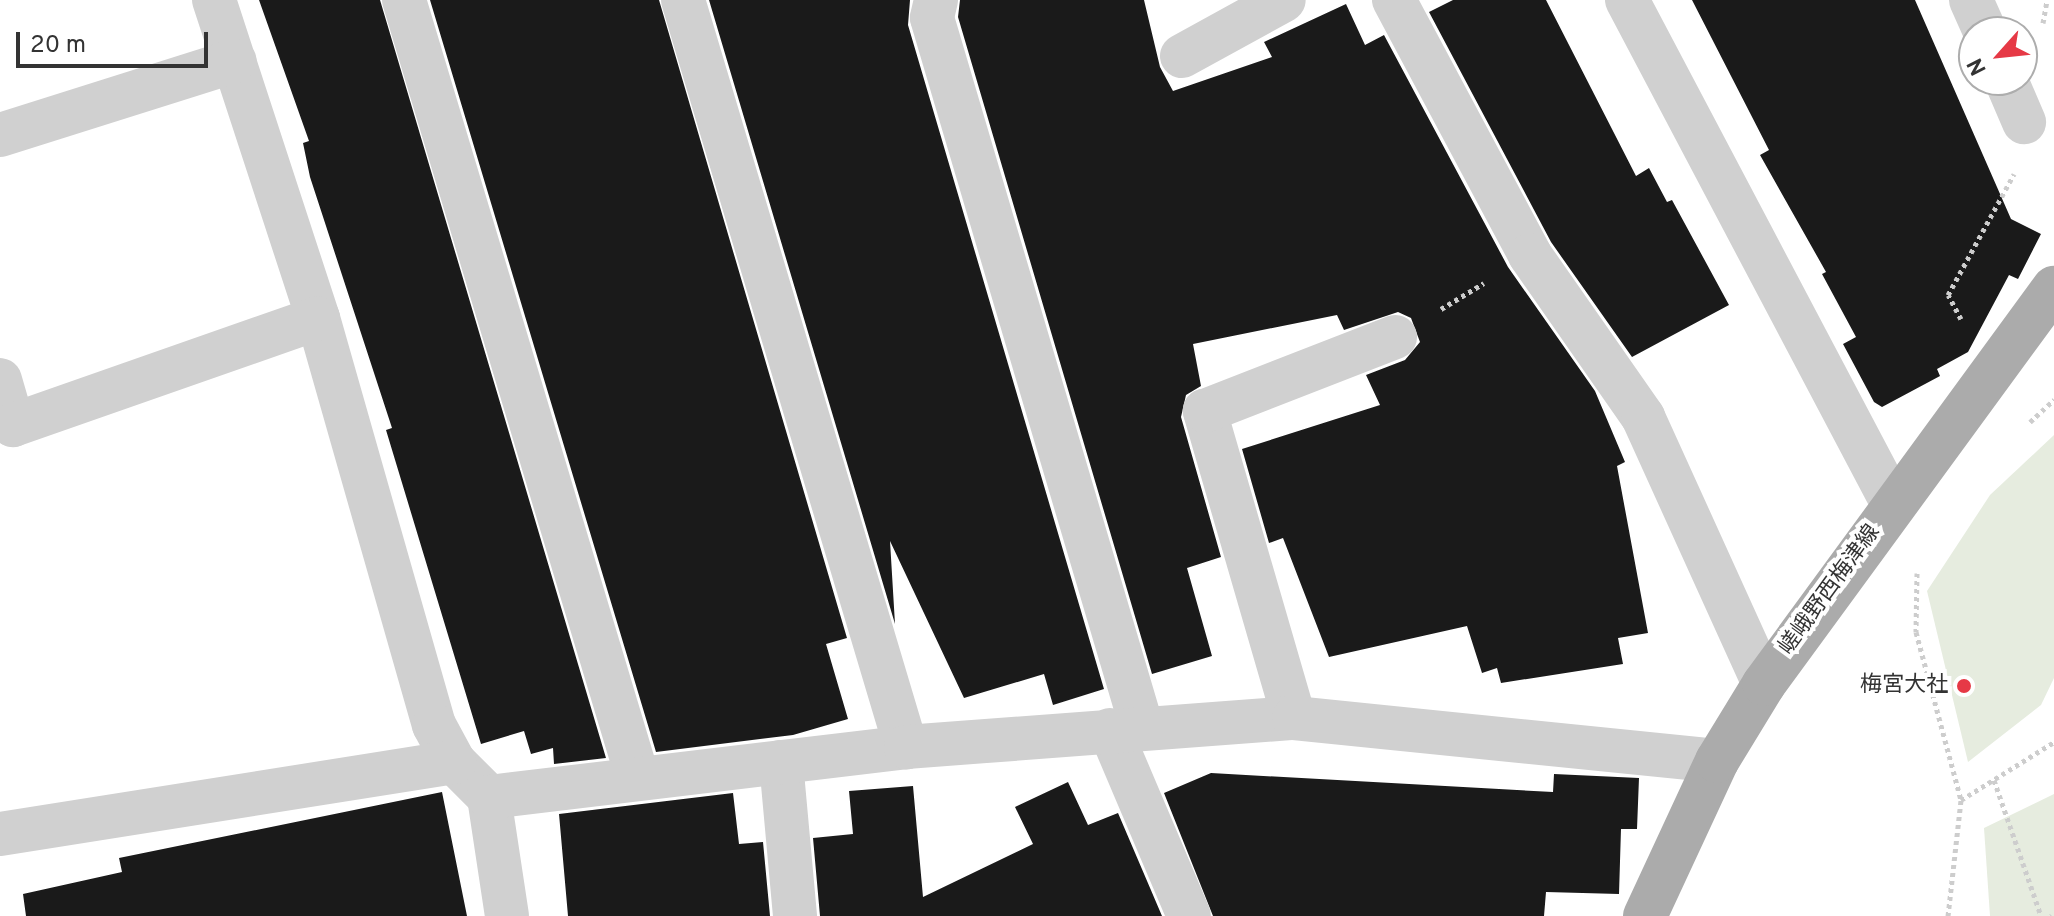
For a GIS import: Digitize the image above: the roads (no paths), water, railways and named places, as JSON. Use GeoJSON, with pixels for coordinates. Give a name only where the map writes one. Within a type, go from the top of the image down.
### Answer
{"type":"FeatureCollection","features":[{"type":"Feature","properties":{"kind":"main road","name":"嵯峨野西梅津線"},"geometry":{"type":"LineString","coordinates":[[1645,916],[1717,761],[1764,684],[2054,288]]}},
{"type":"Feature","properties":{"kind":"street"},"geometry":{"type":"LineString","coordinates":[[214,0],[318,318],[434,725],[454,762],[489,797],[507,916]]}},
{"type":"Feature","properties":{"kind":"street"},"geometry":{"type":"LineString","coordinates":[[404,0],[638,779]]}},
{"type":"Feature","properties":{"kind":"street"},"geometry":{"type":"LineString","coordinates":[[683,0],[906,747]]}},
{"type":"Feature","properties":{"kind":"street"},"geometry":{"type":"LineString","coordinates":[[936,0],[932,18],[1126,729],[1189,916]]}},
{"type":"Feature","properties":{"kind":"street"},"geometry":{"type":"LineString","coordinates":[[1182,56],[1284,0]]}},
{"type":"Feature","properties":{"kind":"street"},"geometry":{"type":"LineString","coordinates":[[1394,0],[1530,255],[1643,417],[1764,684]]}},
{"type":"Feature","properties":{"kind":"street"},"geometry":{"type":"LineString","coordinates":[[1627,0],[1893,504]]}},
{"type":"Feature","properties":{"kind":"street"},"geometry":{"type":"LineString","coordinates":[[0,135],[235,61]]}},
{"type":"Feature","properties":{"kind":"street"},"geometry":{"type":"LineString","coordinates":[[2013,96],[2024,122]]}},
{"type":"Feature","properties":{"kind":"street"},"geometry":{"type":"LineString","coordinates":[[0,380],[13,425],[318,318]]}},
{"type":"Feature","properties":{"kind":"street"},"geometry":{"type":"LineString","coordinates":[[1294,718],[1205,411],[1395,337]]}},
{"type":"Feature","properties":{"kind":"street"},"geometry":{"type":"LineString","coordinates":[[489,797],[906,747],[1294,718],[1717,761]]}},
{"type":"Feature","properties":{"kind":"street"},"geometry":{"type":"LineString","coordinates":[[0,834],[454,762]]}},
{"type":"Feature","properties":{"kind":"street"},"geometry":{"type":"LineString","coordinates":[[781,762],[795,916]]}},
{"type":"Feature","properties":{"kind":"place","name":"梅宮大社"},"geometry":{"type":"Point","coordinates":[1964,686]}}]}
